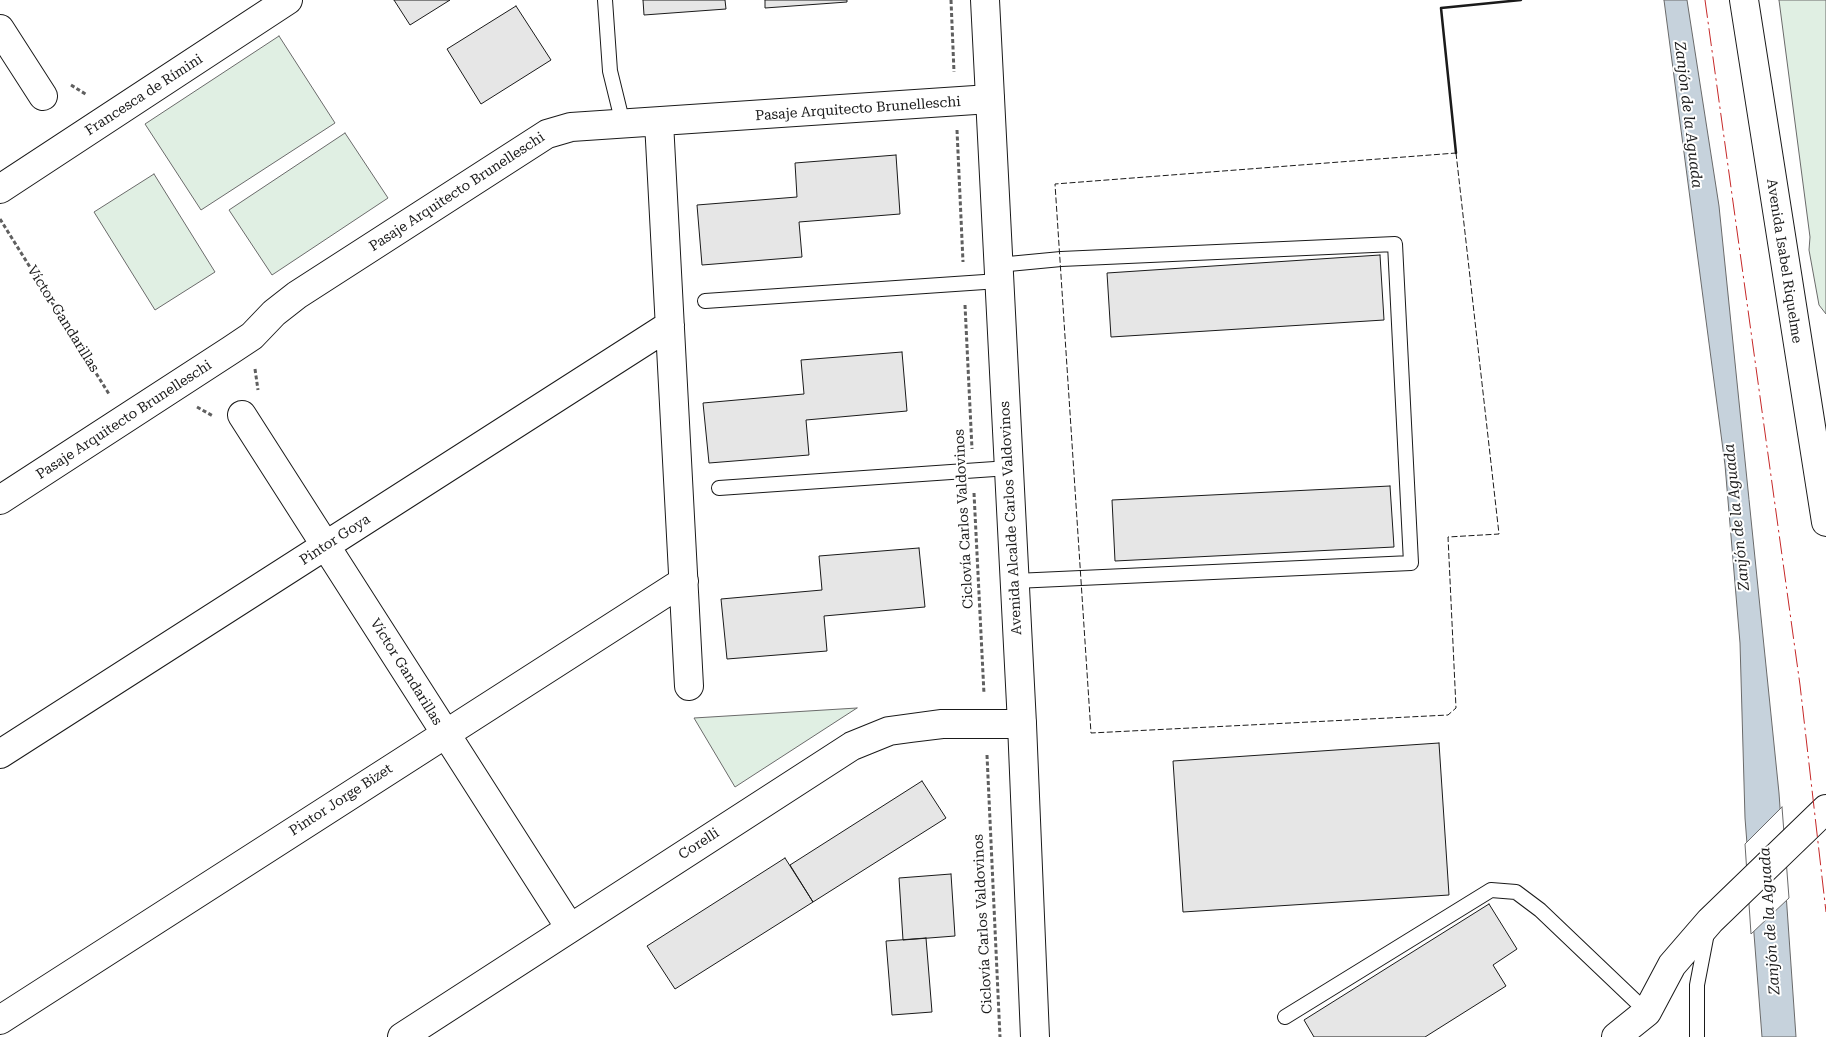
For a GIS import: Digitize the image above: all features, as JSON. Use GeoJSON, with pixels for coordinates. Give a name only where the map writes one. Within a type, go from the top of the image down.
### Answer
{"type":"FeatureCollection","features":[{"type":"Feature","properties":{"kind":"street","name":"Francesca de Rímini"},"geometry":{"type":"LineString","coordinates":[[0,189],[288,0]]}},
{"type":"Feature","properties":{"kind":"street","name":"Avenida Alcalde Carlos Valdovinos"},"geometry":{"type":"LineString","coordinates":[[985,0],[1022,724],[1035,1037]]}},
{"type":"Feature","properties":{"kind":"street","name":"Avenida Isabel Riquelme"},"geometry":{"type":"LineString","coordinates":[[1744,0],[1826,522]]}},
{"type":"Feature","properties":{"kind":"street"},"geometry":{"type":"LineString","coordinates":[[0,29],[43,96]]}},
{"type":"Feature","properties":{"kind":"street","name":"Pasaje Arquitecto Brunelleschi"},"geometry":{"type":"LineString","coordinates":[[0,500],[252,336],[274,313],[297,295],[547,134],[571,127],[990,100]]}},
{"type":"Feature","properties":{"kind":"street"},"geometry":{"type":"LineString","coordinates":[[659,122],[689,686]]}},
{"type":"Feature","properties":{"kind":"street","name":"Pintor Goya"},"geometry":{"type":"LineString","coordinates":[[0,754],[670,325]]}},
{"type":"Feature","properties":{"kind":"street","name":"Víctor Gandarillas"},"geometry":{"type":"LineString","coordinates":[[242,415],[570,928]]}},
{"type":"Feature","properties":{"kind":"street","name":"Pintor Jorge Bizet"},"geometry":{"type":"LineString","coordinates":[[0,1020],[684,581]]}},
{"type":"Feature","properties":{"kind":"street","name":"Corelli"},"geometry":{"type":"LineString","coordinates":[[402,1037],[852,746],[889,731],[911,728],[1022,724]]}},
{"type":"Feature","properties":{"kind":"street"},"geometry":{"type":"LineString","coordinates":[[1617,1037],[1647,1012],[1672,965],[1710,921],[1826,809]]}},
{"type":"Feature","properties":{"kind":"lane"},"geometry":{"type":"LineString","coordinates":[[605,0],[608,55],[623,124]]}},
{"type":"Feature","properties":{"kind":"lane"},"geometry":{"type":"LineString","coordinates":[[705,301],[964,284],[999,273],[1061,259],[1394,244],[1411,563],[1014,581]]}},
{"type":"Feature","properties":{"kind":"lane"},"geometry":{"type":"LineString","coordinates":[[719,488],[1008,468]]}},
{"type":"Feature","properties":{"kind":"lane"},"geometry":{"type":"LineString","coordinates":[[1286,1017],[1491,890],[1516,892],[1540,910],[1647,1012]]}},
{"type":"Feature","properties":{"kind":"lane"},"geometry":{"type":"LineString","coordinates":[[1697,1037],[1697,985],[1710,921]]}},
{"type":"Feature","properties":{"kind":"path","name":"Ciclovía Carlos Valdovinos"},"geometry":{"type":"LineString","coordinates":[[951,0],[1000,1037]]}},
{"type":"Feature","properties":{"kind":"path","name":"Víctor Gandarillas"},"geometry":{"type":"LineString","coordinates":[[0,218],[125,420]]}},
{"type":"Feature","properties":{"kind":"green space"},"geometry":{"type":"Polygon","coordinates":[[[1779,0],[1826,0],[1826,314],[1819,305],[1809,250],[1810,237],[1779,0]]]}},
{"type":"Feature","properties":{"kind":"green space"},"geometry":{"type":"Polygon","coordinates":[[[279,36],[335,123],[201,210],[145,124],[279,36]]]}},
{"type":"Feature","properties":{"kind":"green space"},"geometry":{"type":"Polygon","coordinates":[[[345,133],[388,198],[272,275],[229,210],[345,133]]]}},
{"type":"Feature","properties":{"kind":"green space"},"geometry":{"type":"Polygon","coordinates":[[[154,174],[215,272],[155,310],[94,212],[154,174]]]}},
{"type":"Feature","properties":{"kind":"green space"},"geometry":{"type":"Polygon","coordinates":[[[857,708],[735,787],[694,718],[857,708]]]}},
{"type":"Feature","properties":{"kind":"water","name":"Zanjón de la Aguada"},"geometry":{"type":"Polygon","coordinates":[[[1664,0],[1687,0],[1719,206],[1779,793],[1796,1037],[1762,1037],[1745,818],[1740,643],[1725,465],[1664,0]]]}},
{"type":"Feature","properties":{"kind":"pier"},"geometry":{"type":"Polygon","coordinates":[[[1782,807],[1789,898],[1751,934],[1745,844],[1782,807]]]}},
{"type":"Feature","properties":{"kind":"building"},"geometry":{"type":"Polygon","coordinates":[[[394,0],[450,0],[410,25],[394,0]]]}},
{"type":"Feature","properties":{"kind":"building"},"geometry":{"type":"Polygon","coordinates":[[[643,0],[725,0],[726,9],[644,15],[643,0]]]}},
{"type":"Feature","properties":{"kind":"building"},"geometry":{"type":"Polygon","coordinates":[[[765,0],[847,0],[847,2],[765,8],[765,0]]]}},
{"type":"Feature","properties":{"kind":"building"},"geometry":{"type":"Polygon","coordinates":[[[516,6],[551,60],[481,104],[447,49],[516,6]]]}},
{"type":"Feature","properties":{"kind":"building"},"geometry":{"type":"Polygon","coordinates":[[[896,155],[900,214],[799,222],[802,257],[702,265],[697,205],[797,197],[795,163],[896,155]]]}},
{"type":"Feature","properties":{"kind":"building"},"geometry":{"type":"Polygon","coordinates":[[[1380,255],[1384,320],[1111,337],[1107,273],[1380,255]]]}},
{"type":"Feature","properties":{"kind":"building"},"geometry":{"type":"Polygon","coordinates":[[[902,352],[907,411],[806,420],[809,455],[709,463],[703,403],[804,394],[801,360],[902,352]]]}},
{"type":"Feature","properties":{"kind":"building"},"geometry":{"type":"Polygon","coordinates":[[[1390,486],[1394,547],[1115,561],[1112,500],[1390,486]]]}},
{"type":"Feature","properties":{"kind":"building"},"geometry":{"type":"Polygon","coordinates":[[[919,548],[925,607],[824,616],[827,651],[727,659],[721,599],[822,590],[819,556],[919,548]]]}},
{"type":"Feature","properties":{"kind":"building"},"geometry":{"type":"Polygon","coordinates":[[[1439,743],[1449,895],[1183,912],[1173,761],[1439,743]]]}},
{"type":"Feature","properties":{"kind":"building"},"geometry":{"type":"Polygon","coordinates":[[[922,781],[946,818],[813,902],[790,865],[922,781]]]}},
{"type":"Feature","properties":{"kind":"building"},"geometry":{"type":"Polygon","coordinates":[[[785,858],[813,902],[675,989],[647,946],[785,858]]]}},
{"type":"Feature","properties":{"kind":"building"},"geometry":{"type":"Polygon","coordinates":[[[951,874],[955,936],[903,940],[899,878],[951,874]]]}},
{"type":"Feature","properties":{"kind":"building"},"geometry":{"type":"Polygon","coordinates":[[[1489,904],[1517,949],[1493,965],[1506,986],[1425,1037],[1314,1037],[1304,1020],[1489,904]]]}},
{"type":"Feature","properties":{"kind":"building"},"geometry":{"type":"Polygon","coordinates":[[[926,938],[932,1012],[892,1015],[886,941],[926,938]]]}},
{"type":"Feature","properties":{"kind":"fence"},"geometry":{"type":"LineString","coordinates":[[1456,153],[1499,534],[1448,537],[1456,708],[1448,715],[1091,733],[1055,184],[1456,153]]}},
{"type":"Feature","properties":{"kind":"wall"},"geometry":{"type":"LineString","coordinates":[[1456,153],[1441,8],[1521,0]]}},
{"type":"Feature","properties":{"kind":"power"},"geometry":{"type":"LineString","coordinates":[[1705,0],[1800,685],[1826,912]]}}]}
